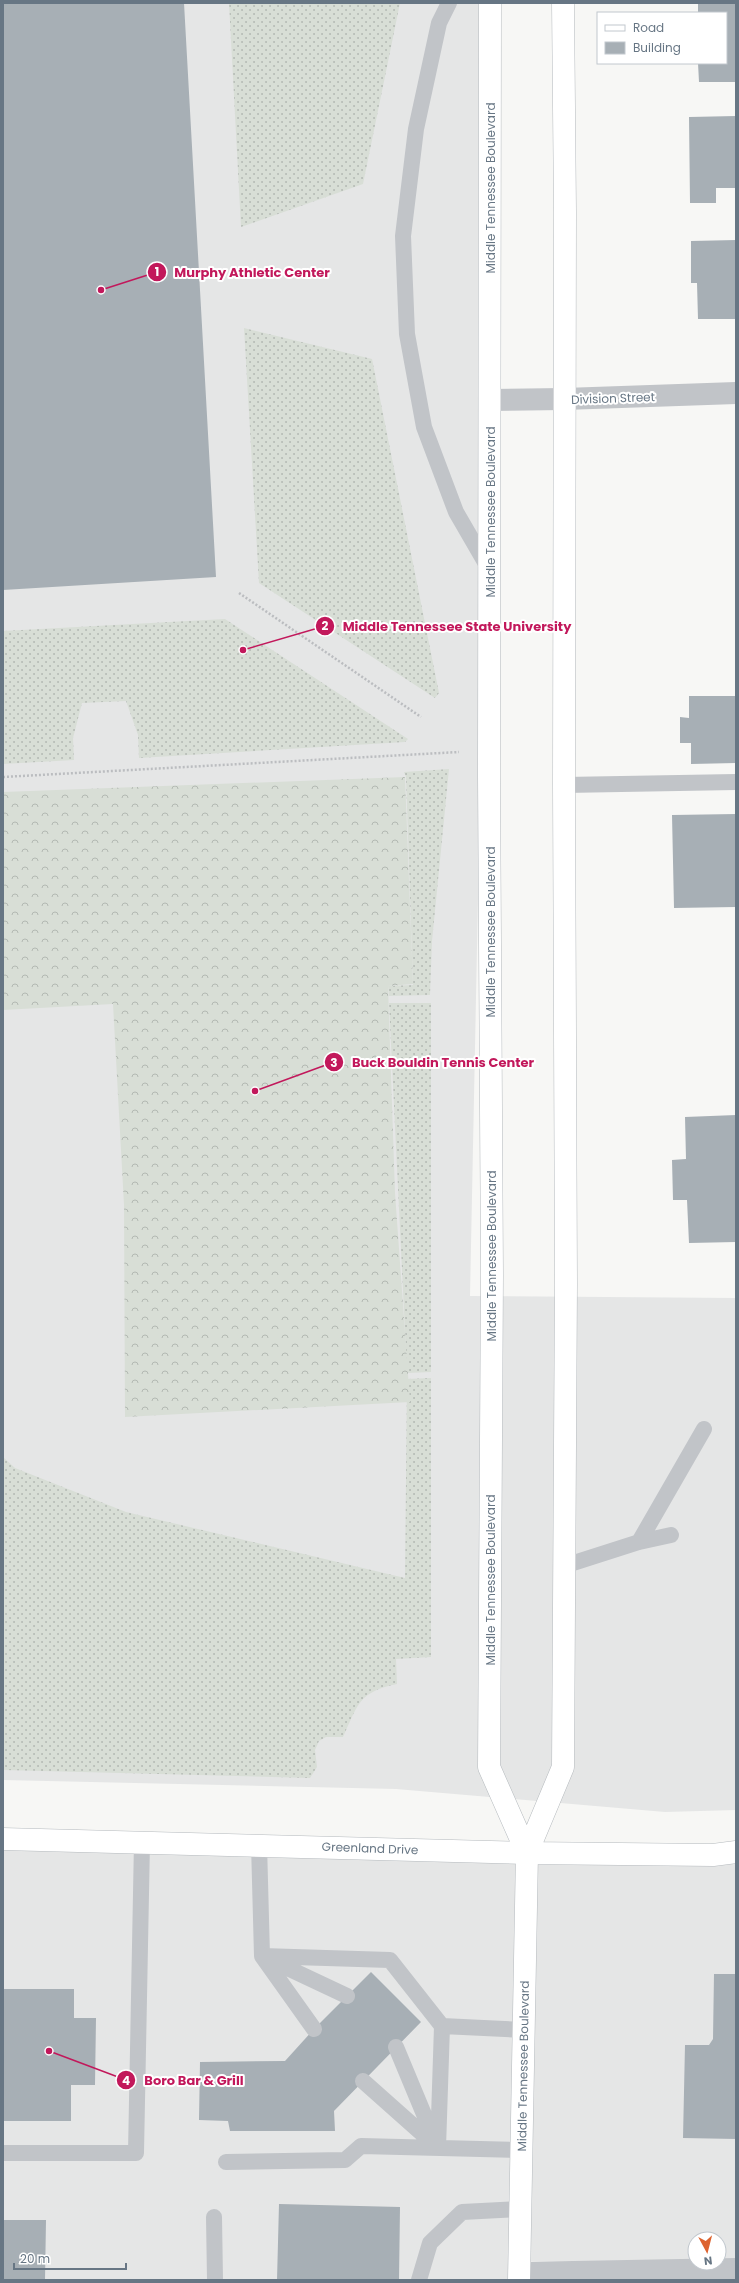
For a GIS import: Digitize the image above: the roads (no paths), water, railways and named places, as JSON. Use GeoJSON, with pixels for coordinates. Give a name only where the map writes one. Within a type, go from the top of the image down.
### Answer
{"type":"FeatureCollection","features":[{"type":"Feature","properties":{"kind":"main road","name":"Middle Tennessee Boulevard"},"geometry":{"type":"LineString","coordinates":[[490,3],[491,572],[489,799],[492,1275],[489,1767],[527,1853]]}},
{"type":"Feature","properties":{"kind":"main road","name":"Middle Tennessee Boulevard"},"geometry":{"type":"LineString","coordinates":[[519,2277],[527,1853],[563,1767],[566,1284],[564,785],[565,212],[563,3]]}},
{"type":"Feature","properties":{"kind":"main road","name":"Greenland Drive"},"geometry":{"type":"LineString","coordinates":[[3,1839],[259,1844],[527,1853],[713,1855],[736,1852]]}},
{"type":"Feature","properties":{"kind":"street","name":"Division Street"},"geometry":{"type":"LineString","coordinates":[[490,400],[736,393]]}},
{"type":"Feature","properties":{"kind":"street"},"geometry":{"type":"LineString","coordinates":[[519,2277],[736,2269]]}},
{"type":"Feature","properties":{"kind":"lane"},"geometry":{"type":"LineString","coordinates":[[449,3],[438,23],[416,129],[403,236],[407,334],[424,427],[456,512],[491,572]]}},
{"type":"Feature","properties":{"kind":"lane"},"geometry":{"type":"LineString","coordinates":[[564,785],[736,782]]}},
{"type":"Feature","properties":{"kind":"lane"},"geometry":{"type":"LineString","coordinates":[[639,1542],[704,1429]]}},
{"type":"Feature","properties":{"kind":"lane"},"geometry":{"type":"LineString","coordinates":[[564,1566],[639,1542],[671,1535]]}},
{"type":"Feature","properties":{"kind":"lane"},"geometry":{"type":"LineString","coordinates":[[3,2153],[136,2153],[142,1842]]}},
{"type":"Feature","properties":{"kind":"lane"},"geometry":{"type":"LineString","coordinates":[[259,1844],[262,1956],[314,2029]]}},
{"type":"Feature","properties":{"kind":"lane"},"geometry":{"type":"LineString","coordinates":[[262,1956],[347,1996]]}},
{"type":"Feature","properties":{"kind":"lane"},"geometry":{"type":"LineString","coordinates":[[262,1956],[390,1960],[442,2026],[438,2148]]}},
{"type":"Feature","properties":{"kind":"lane"},"geometry":{"type":"LineString","coordinates":[[442,2026],[524,2030]]}},
{"type":"Feature","properties":{"kind":"lane"},"geometry":{"type":"LineString","coordinates":[[396,2047],[438,2148]]}},
{"type":"Feature","properties":{"kind":"lane"},"geometry":{"type":"LineString","coordinates":[[363,2080],[438,2148]]}},
{"type":"Feature","properties":{"kind":"lane"},"geometry":{"type":"LineString","coordinates":[[226,2162],[345,2160],[361,2146],[522,2150]]}},
{"type":"Feature","properties":{"kind":"lane"},"geometry":{"type":"LineString","coordinates":[[419,2280],[430,2242],[462,2212],[521,2209]]}},
{"type":"Feature","properties":{"kind":"lane"},"geometry":{"type":"LineString","coordinates":[[214,2217],[215,2280]]}},
{"type":"Feature","properties":{"kind":"place","name":"Murphy Athletic Center"},"geometry":{"type":"Point","coordinates":[101,290]}},
{"type":"Feature","properties":{"kind":"place","name":"Middle Tennessee State University"},"geometry":{"type":"Point","coordinates":[243,650]}},
{"type":"Feature","properties":{"kind":"place","name":"Buck Bouldin Tennis Center"},"geometry":{"type":"Point","coordinates":[255,1091]}},
{"type":"Feature","properties":{"kind":"place","name":"Boro Bar & Grill"},"geometry":{"type":"Point","coordinates":[49,2051]}}]}
